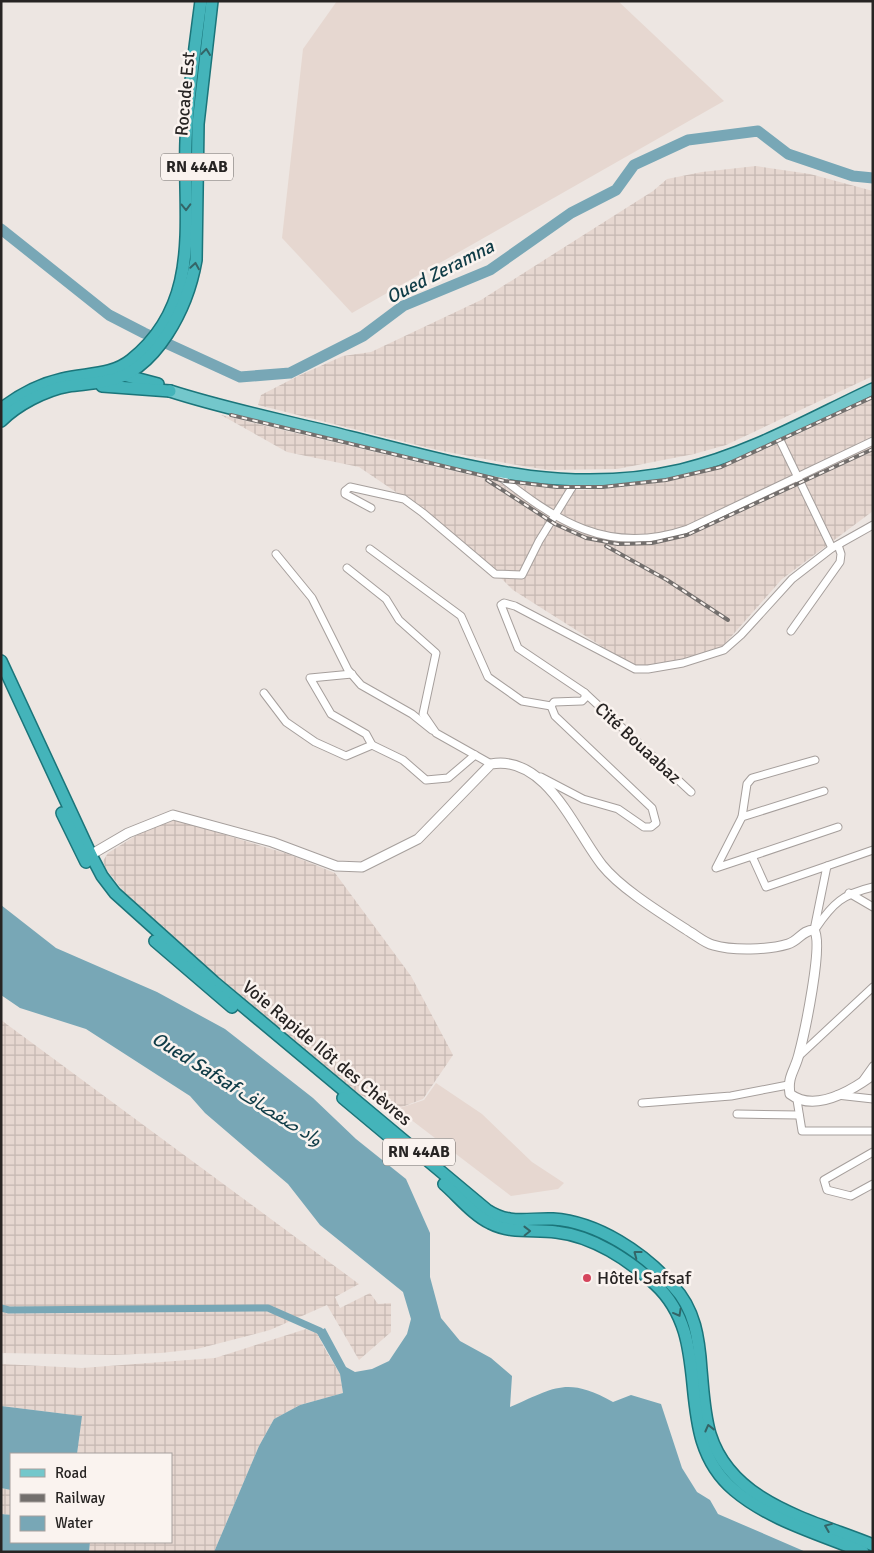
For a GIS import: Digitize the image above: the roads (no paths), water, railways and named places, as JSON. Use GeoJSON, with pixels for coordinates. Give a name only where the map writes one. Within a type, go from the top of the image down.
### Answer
{"type":"FeatureCollection","features":[{"type":"Feature","properties":{"kind":"highway","name":"Rocade Est"},"geometry":{"type":"LineString","coordinates":[[166,326],[185,264],[186,142],[200,1]]}},
{"type":"Feature","properties":{"kind":"highway","name":"Rocade Est"},"geometry":{"type":"LineString","coordinates":[[144,356],[186,298],[196,260],[198,124],[212,1]]}},
{"type":"Feature","properties":{"kind":"highway","name":"RN 44AB"},"geometry":{"type":"LineString","coordinates":[[1,421],[46,393],[66,386],[106,381],[144,356]]}},
{"type":"Feature","properties":{"kind":"highway"},"geometry":{"type":"LineString","coordinates":[[144,356],[146,370],[149,374],[171,390]]}},
{"type":"Feature","properties":{"kind":"highway","name":"RN 44AB"},"geometry":{"type":"LineString","coordinates":[[1,409],[16,398],[61,379],[123,370]]}},
{"type":"Feature","properties":{"kind":"highway"},"geometry":{"type":"LineString","coordinates":[[123,370],[171,390]]}},
{"type":"Feature","properties":{"kind":"highway"},"geometry":{"type":"LineString","coordinates":[[66,386],[138,387],[171,390]]}},
{"type":"Feature","properties":{"kind":"highway","name":"Voie Rapide Ilôt des Chèvres"},"geometry":{"type":"LineString","coordinates":[[1,661],[100,886],[129,917],[204,984],[418,1161],[488,1223],[517,1231],[543,1230],[576,1237],[618,1255],[656,1285],[680,1315],[686,1331],[698,1427],[706,1452],[718,1473],[732,1488],[764,1510],[863,1552]]}},
{"type":"Feature","properties":{"kind":"highway","name":"Voie Rapide Ilôt des Chèvres"},"geometry":{"type":"LineString","coordinates":[[1,680],[88,857],[134,912],[273,1032],[487,1210],[508,1220],[554,1219],[593,1228],[629,1248],[666,1278],[683,1299],[693,1318],[700,1345],[707,1424],[715,1447],[726,1468],[748,1489],[775,1505],[873,1545]]}},
{"type":"Feature","properties":{"kind":"main road"},"geometry":{"type":"LineString","coordinates":[[171,390],[229,408],[493,472],[528,478],[576,481],[616,479],[679,470],[729,456],[873,389]]}},
{"type":"Feature","properties":{"kind":"street"},"geometry":{"type":"LineString","coordinates":[[777,434],[835,546],[841,554],[840,562],[791,631]]}},
{"type":"Feature","properties":{"kind":"street"},"geometry":{"type":"LineString","coordinates":[[493,472],[554,515],[583,530],[603,536],[626,538],[664,535],[688,529],[873,442]]}},
{"type":"Feature","properties":{"kind":"street"},"geometry":{"type":"LineString","coordinates":[[371,508],[345,494],[344,491],[350,487],[404,499],[424,513],[495,574],[508,576],[522,575],[554,515],[576,481]]}},
{"type":"Feature","properties":{"kind":"street"},"geometry":{"type":"LineString","coordinates":[[835,546],[873,524]]}},
{"type":"Feature","properties":{"kind":"street","name":"Cité Bouaabaz"},"geometry":{"type":"LineString","coordinates":[[690,792],[585,693],[518,648],[501,605],[504,603],[515,606],[635,669],[648,669],[683,663],[724,650],[741,635],[792,579],[835,546]]}},
{"type":"Feature","properties":{"kind":"street"},"geometry":{"type":"LineString","coordinates":[[370,549],[461,616],[488,677],[522,701],[551,706]]}},
{"type":"Feature","properties":{"kind":"street"},"geometry":{"type":"LineString","coordinates":[[276,554],[312,598],[340,654],[361,685],[412,714],[436,733],[491,764]]}},
{"type":"Feature","properties":{"kind":"street"},"geometry":{"type":"LineString","coordinates":[[347,568],[386,599],[399,620],[436,653],[423,714],[436,733]]}},
{"type":"Feature","properties":{"kind":"street"},"geometry":{"type":"LineString","coordinates":[[352,674],[310,678],[327,710],[366,734],[372,745],[403,760],[426,780],[448,778],[475,755]]}},
{"type":"Feature","properties":{"kind":"street"},"geometry":{"type":"LineString","coordinates":[[264,693],[286,722],[315,742],[346,756],[372,745]]}},
{"type":"Feature","properties":{"kind":"street"},"geometry":{"type":"LineString","coordinates":[[551,706],[554,702],[584,700],[585,693]]}},
{"type":"Feature","properties":{"kind":"street"},"geometry":{"type":"LineString","coordinates":[[88,857],[128,833],[173,815],[272,842],[336,866],[362,867],[418,839],[491,764],[501,762],[524,768],[583,799],[618,809],[644,827],[651,827],[656,823],[652,808],[555,716],[551,706]]}},
{"type":"Feature","properties":{"kind":"street"},"geometry":{"type":"LineString","coordinates":[[814,760],[752,778],[747,784],[742,817],[716,868],[838,827]]}},
{"type":"Feature","properties":{"kind":"street"},"geometry":{"type":"LineString","coordinates":[[524,768],[544,784],[574,821],[602,866],[654,909],[712,945],[758,949],[790,944],[804,932],[814,930],[827,911],[849,893],[873,887]]}},
{"type":"Feature","properties":{"kind":"street"},"geometry":{"type":"LineString","coordinates":[[742,817],[824,791]]}},
{"type":"Feature","properties":{"kind":"street"},"geometry":{"type":"LineString","coordinates":[[752,856],[766,887],[873,850]]}},
{"type":"Feature","properties":{"kind":"street"},"geometry":{"type":"LineString","coordinates":[[827,866],[814,930],[818,940],[815,971],[799,1056],[788,1085],[790,1094],[797,1100],[814,1103],[861,1084],[873,1075]]}},
{"type":"Feature","properties":{"kind":"street"},"geometry":{"type":"LineString","coordinates":[[849,893],[873,907]]}},
{"type":"Feature","properties":{"kind":"street"},"geometry":{"type":"LineString","coordinates":[[799,1056],[873,987]]}},
{"type":"Feature","properties":{"kind":"street"},"geometry":{"type":"LineString","coordinates":[[861,1084],[873,1066]]}},
{"type":"Feature","properties":{"kind":"street"},"geometry":{"type":"LineString","coordinates":[[642,1103],[731,1096],[788,1085]]}},
{"type":"Feature","properties":{"kind":"street"},"geometry":{"type":"LineString","coordinates":[[837,1094],[873,1100]]}},
{"type":"Feature","properties":{"kind":"street"},"geometry":{"type":"LineString","coordinates":[[797,1100],[802,1131],[873,1131]]}},
{"type":"Feature","properties":{"kind":"street"},"geometry":{"type":"LineString","coordinates":[[738,1114],[800,1115]]}},
{"type":"Feature","properties":{"kind":"street"},"geometry":{"type":"LineString","coordinates":[[873,1152],[824,1180],[827,1190],[851,1196],[873,1184]]}},
{"type":"Feature","properties":{"kind":"water","name":"Oued Safsaf واد صفصاف"},"geometry":{"type":"Polygon","coordinates":[[[1,905],[56,948],[157,992],[225,1029],[313,1098],[356,1139],[406,1179],[430,1233],[430,1277],[441,1318],[460,1341],[491,1358],[512,1376],[510,1407],[550,1390],[572,1387],[597,1394],[613,1402],[631,1395],[661,1404],[682,1468],[697,1492],[710,1500],[718,1514],[806,1552],[214,1552],[259,1446],[274,1419],[300,1405],[343,1393],[340,1374],[317,1333],[325,1328],[346,1367],[355,1372],[372,1369],[389,1361],[407,1334],[411,1319],[403,1292],[320,1225],[288,1184],[205,1113],[190,1096],[86,1029],[20,1008],[1,995],[1,905]]]}},
{"type":"Feature","properties":{"kind":"water"},"geometry":{"type":"Polygon","coordinates":[[[1,1406],[82,1416],[77,1453],[10,1453],[10,1490],[1,1488],[1,1406]]]}},
{"type":"Feature","properties":{"kind":"water"},"geometry":{"type":"Polygon","coordinates":[[[1,1514],[10,1515],[10,1543],[90,1543],[89,1552],[1,1552],[1,1514]]]}},
{"type":"Feature","properties":{"kind":"waterway","name":"Oued Zeramna"},"geometry":{"type":"LineString","coordinates":[[1,229],[109,315],[240,377],[290,373],[363,336],[403,306],[490,270],[571,213],[616,190],[634,165],[688,140],[758,131],[788,154],[853,176],[873,178]]}},
{"type":"Feature","properties":{"kind":"waterway"},"geometry":{"type":"LineString","coordinates":[[1,1308],[9,1310],[268,1308],[320,1331],[324,1338]]}},
{"type":"Feature","properties":{"kind":"railway"},"geometry":{"type":"LineString","coordinates":[[231,415],[505,481],[557,487],[603,487],[666,480],[721,467],[873,397]]}},
{"type":"Feature","properties":{"kind":"railway"},"geometry":{"type":"LineString","coordinates":[[487,480],[555,524],[586,538],[618,544],[652,543],[687,535],[873,449]]}},
{"type":"Feature","properties":{"kind":"railway"},"geometry":{"type":"LineString","coordinates":[[606,546],[667,580],[728,620]]}},
{"type":"Feature","properties":{"kind":"place","name":"Hôtel Safsaf"},"geometry":{"type":"Point","coordinates":[587,1278]}}]}
